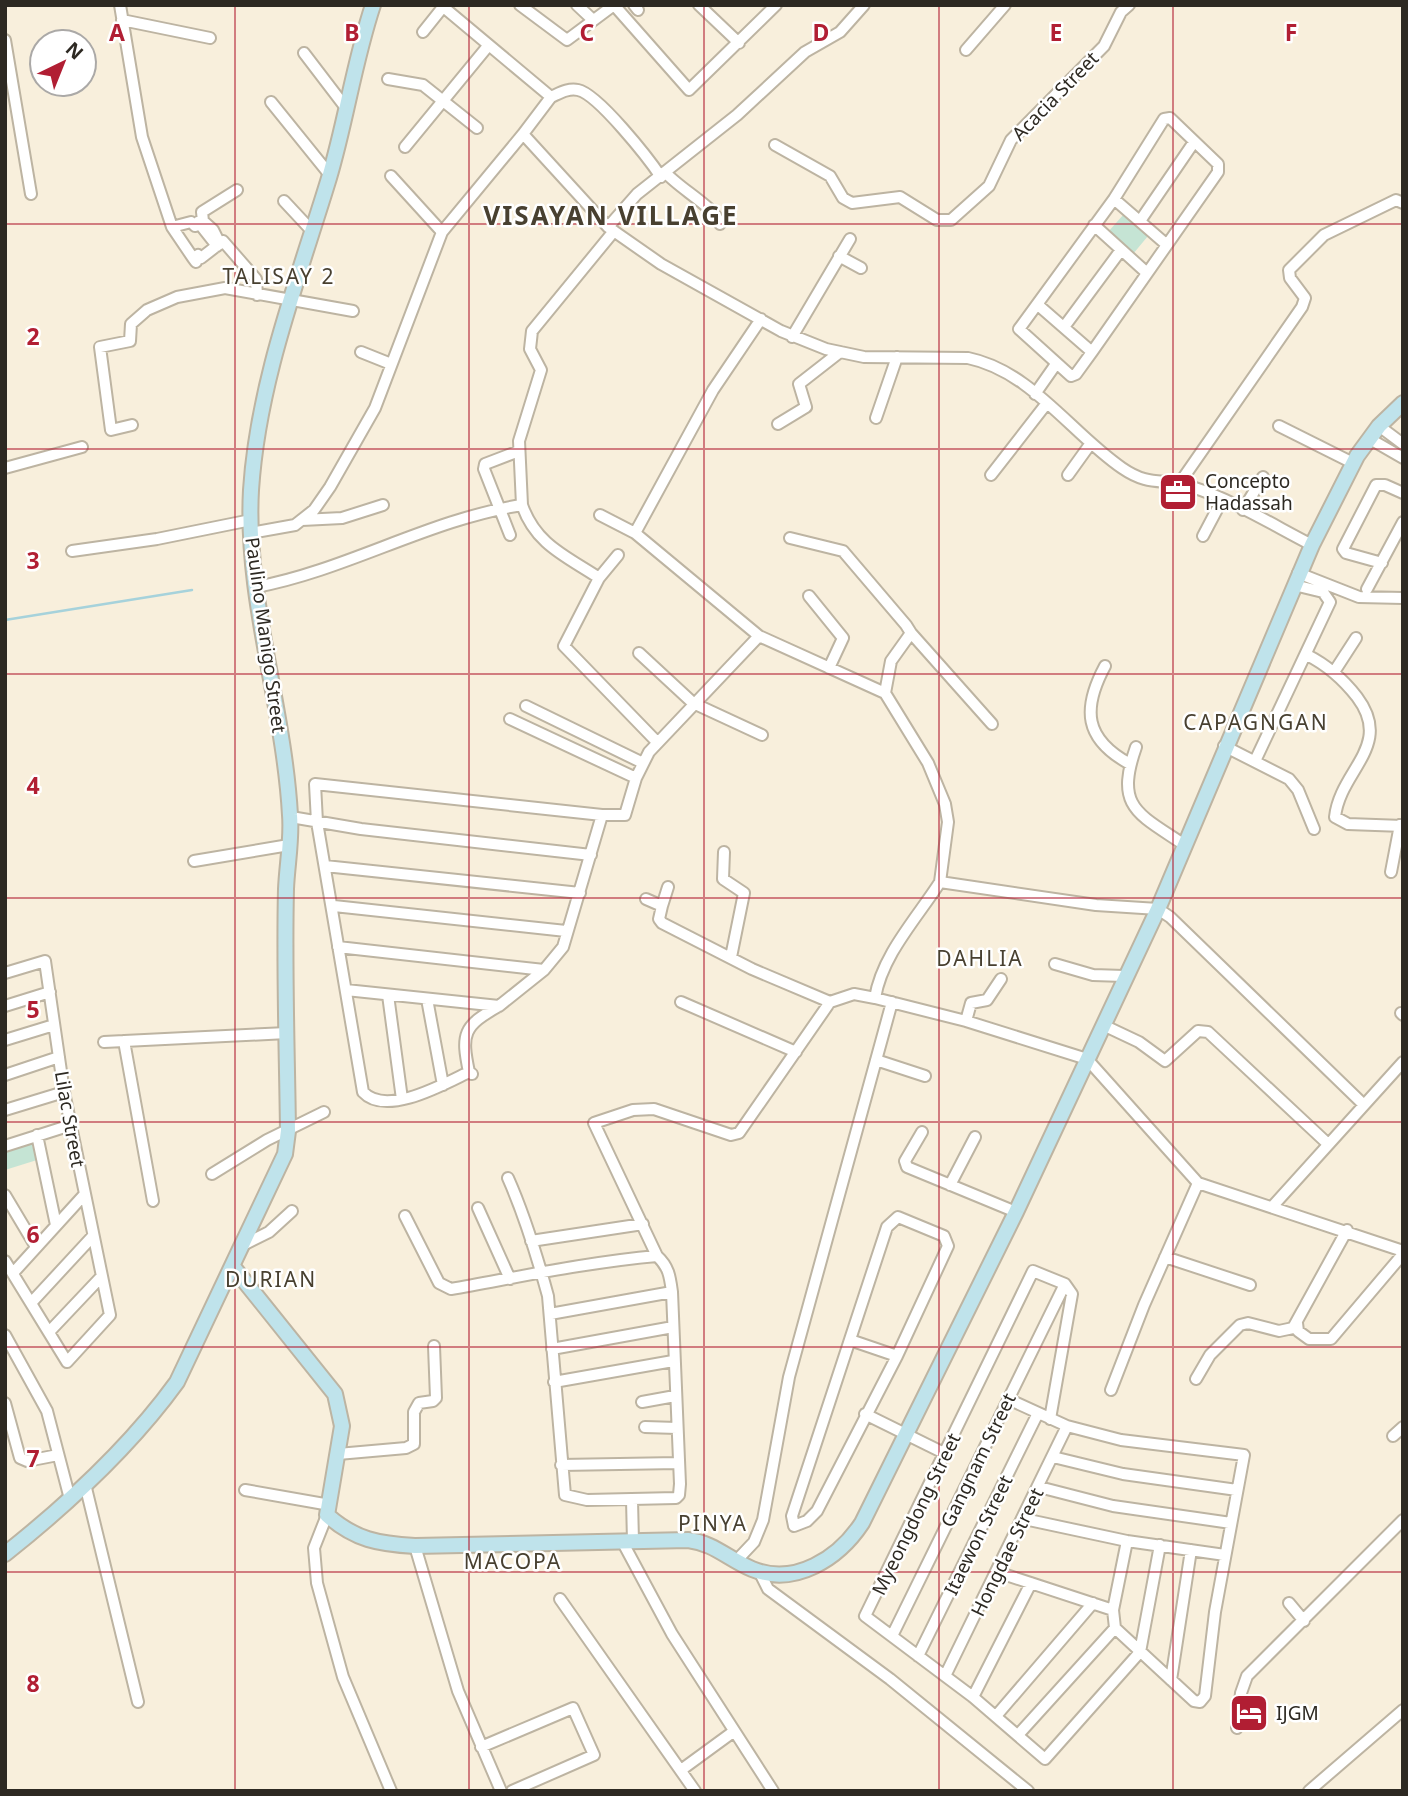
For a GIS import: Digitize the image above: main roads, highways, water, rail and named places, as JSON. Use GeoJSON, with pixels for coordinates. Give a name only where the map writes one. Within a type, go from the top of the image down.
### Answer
{"type":"FeatureCollection","features":[{"type":"Feature","properties":{"kind":"waterway"},"geometry":{"type":"LineString","coordinates":[[5,620],[192,590]]}},
{"type":"Feature","properties":{"kind":"place","name":"Concepto Hadassah"},"geometry":{"type":"Point","coordinates":[1178,492]}},
{"type":"Feature","properties":{"kind":"place","name":"IJGM"},"geometry":{"type":"Point","coordinates":[1249,1713]}},
{"type":"Feature","properties":{"kind":"district","name":"VISAYAN VILLAGE"},"geometry":{"type":"Point","coordinates":[611,215]}},
{"type":"Feature","properties":{"kind":"district","name":"TALISAY 2"},"geometry":{"type":"Point","coordinates":[279,276]}},
{"type":"Feature","properties":{"kind":"district","name":"CAPAGNGAN"},"geometry":{"type":"Point","coordinates":[1256,722]}},
{"type":"Feature","properties":{"kind":"district","name":"DAHLIA"},"geometry":{"type":"Point","coordinates":[980,958]}},
{"type":"Feature","properties":{"kind":"district","name":"DURIAN"},"geometry":{"type":"Point","coordinates":[271,1279]}},
{"type":"Feature","properties":{"kind":"district","name":"PINYA"},"geometry":{"type":"Point","coordinates":[713,1523]}},
{"type":"Feature","properties":{"kind":"district","name":"MACOPA"},"geometry":{"type":"Point","coordinates":[513,1561]}}]}
